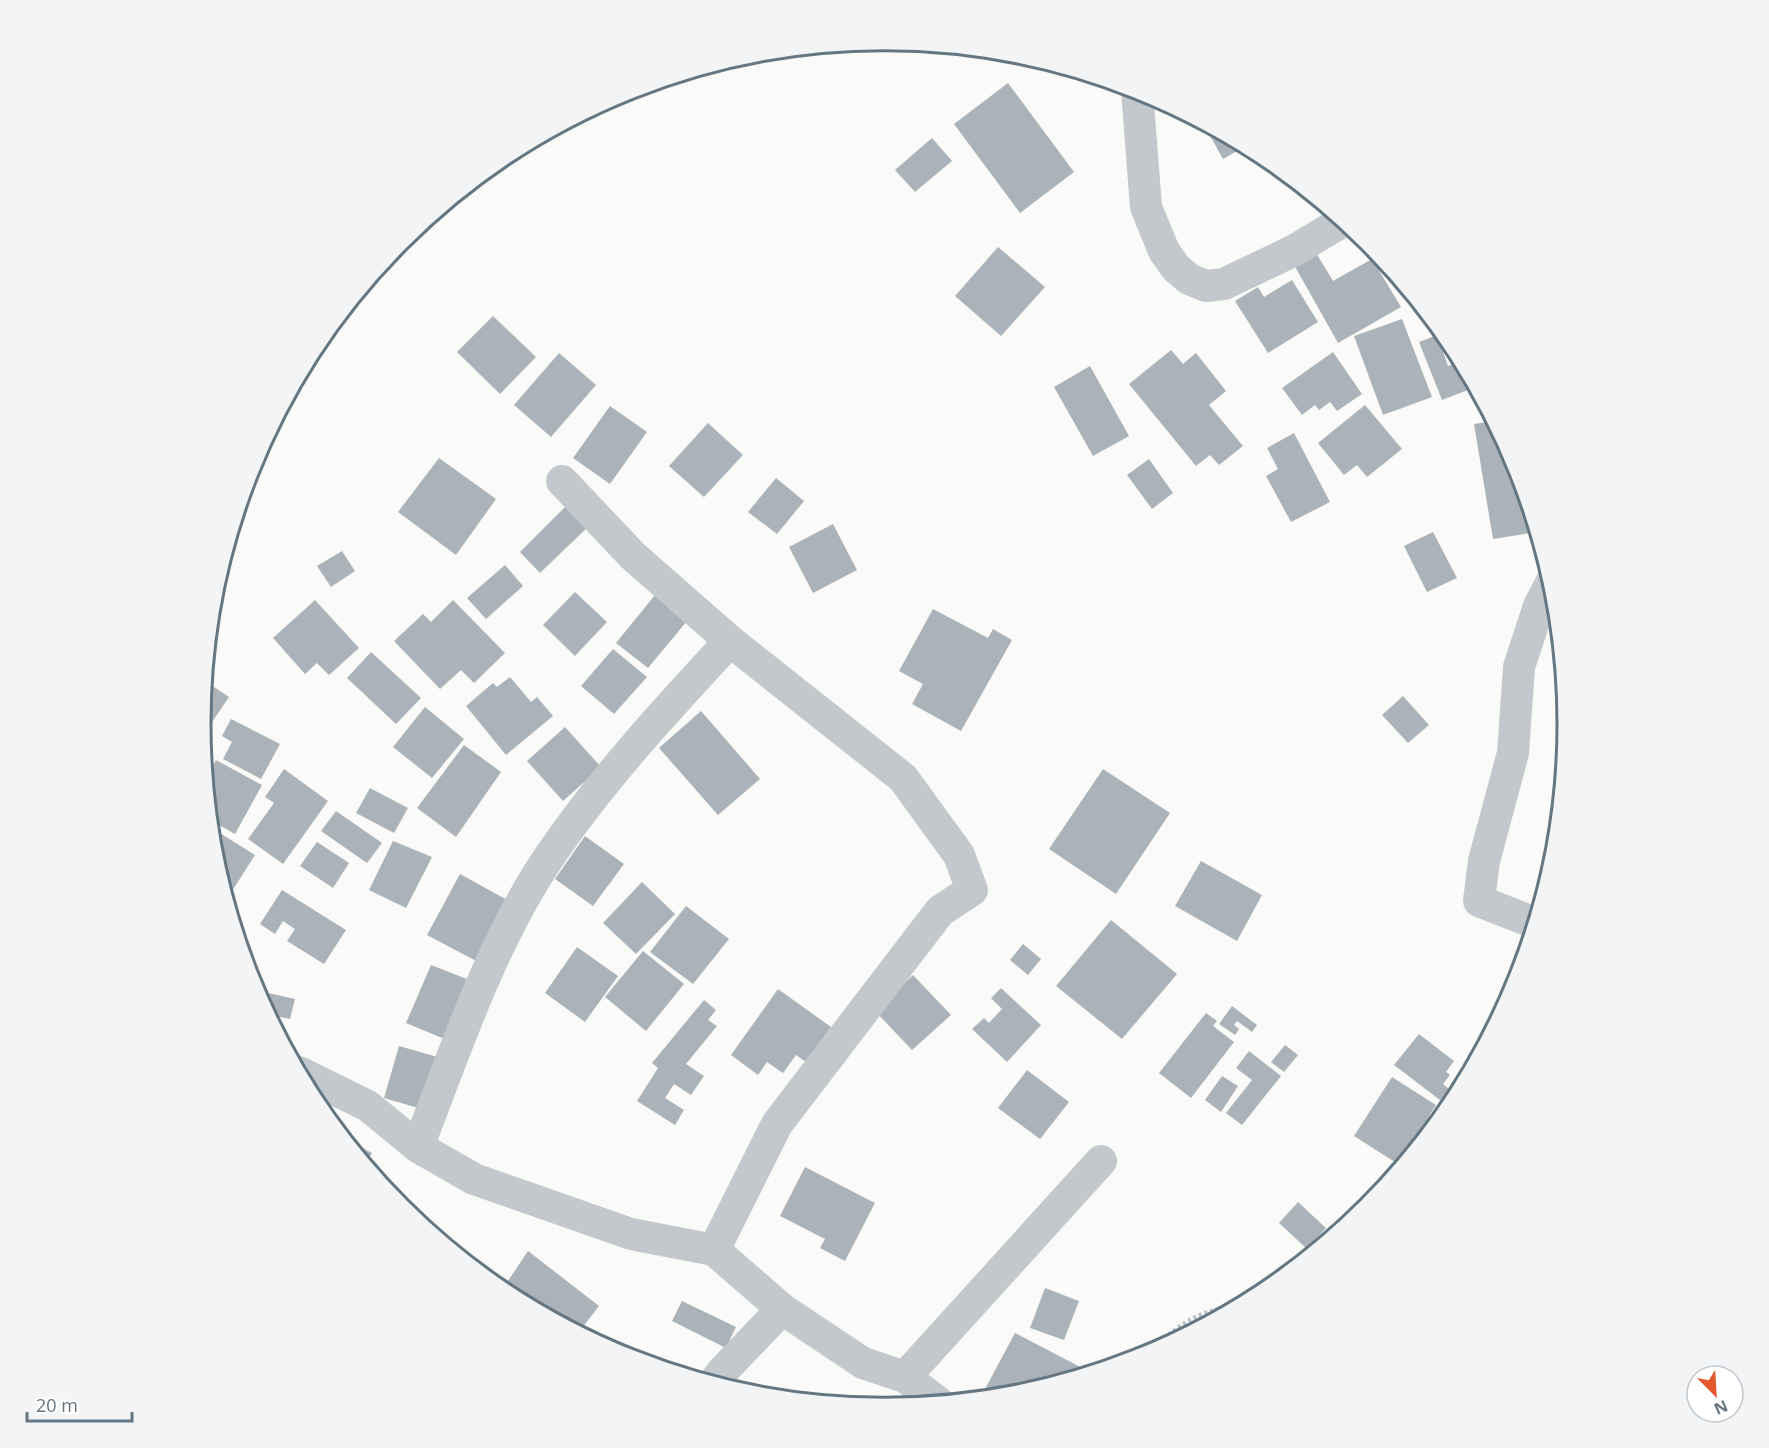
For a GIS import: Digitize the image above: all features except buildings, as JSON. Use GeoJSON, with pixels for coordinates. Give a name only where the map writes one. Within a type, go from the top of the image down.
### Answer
{"type":"FeatureCollection","features":[{"type":"Feature","properties":{"kind":"street"},"geometry":{"type":"LineString","coordinates":[[1138,100],[1146,207],[1164,251],[1176,268],[1189,279],[1206,286],[1224,284],[1295,250],[1336,225]]}},
{"type":"Feature","properties":{"kind":"street"},"geometry":{"type":"LineString","coordinates":[[562,481],[633,556],[730,640],[903,778],[959,855],[972,890],[939,911],[777,1124],[714,1250]]}},
{"type":"Feature","properties":{"kind":"street"},"geometry":{"type":"LineString","coordinates":[[1528,920],[1479,901],[1484,861],[1513,753],[1519,667],[1545,594]]}},
{"type":"Feature","properties":{"kind":"street"},"geometry":{"type":"LineString","coordinates":[[418,1148],[492,961],[548,858],[633,747],[730,640]]}},
{"type":"Feature","properties":{"kind":"street"},"geometry":{"type":"LineString","coordinates":[[314,1079],[368,1106],[418,1148],[474,1179],[631,1234],[714,1250],[782,1309],[863,1363],[905,1377],[930,1396]]}},
{"type":"Feature","properties":{"kind":"street"},"geometry":{"type":"LineString","coordinates":[[905,1377],[1101,1161]]}},
{"type":"Feature","properties":{"kind":"street"},"geometry":{"type":"LineString","coordinates":[[719,1376],[782,1309]]}},
{"type":"Feature","properties":{"kind":"path"},"geometry":{"type":"LineString","coordinates":[[1174,1331],[1190,1319],[1222,1306]]}}]}
